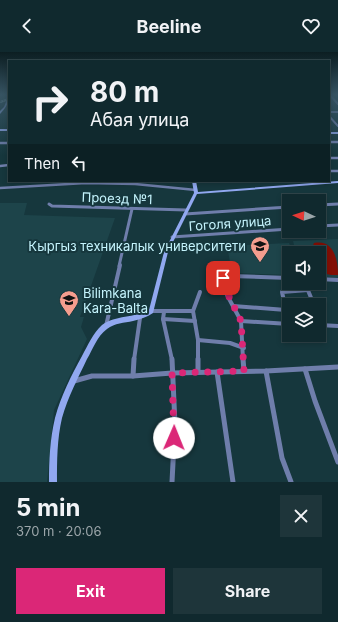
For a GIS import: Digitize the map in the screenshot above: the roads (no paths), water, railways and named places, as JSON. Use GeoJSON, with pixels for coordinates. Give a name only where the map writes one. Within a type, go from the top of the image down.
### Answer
{"type":"FeatureCollection","features":[{"type":"Feature","properties":{"kind":"street"},"geometry":{"type":"LineString","coordinates":[[330,117],[338,126]]}},
{"type":"Feature","properties":{"kind":"street"},"geometry":{"type":"LineString","coordinates":[[330,123],[335,123]]}},
{"type":"Feature","properties":{"kind":"street"},"geometry":{"type":"LineString","coordinates":[[151,311],[166,252],[196,192],[194,182]]}},
{"type":"Feature","properties":{"kind":"street"},"geometry":{"type":"LineString","coordinates":[[0,188],[86,183],[135,184],[196,192],[338,182]]}},
{"type":"Feature","properties":{"kind":"street","name":"Проезд №1"},"geometry":{"type":"LineString","coordinates":[[49,204],[52,206],[185,212],[282,208]]}},
{"type":"Feature","properties":{"kind":"street"},"geometry":{"type":"LineString","coordinates":[[326,205],[338,204]]}},
{"type":"Feature","properties":{"kind":"street"},"geometry":{"type":"LineString","coordinates":[[106,326],[132,209]]}},
{"type":"Feature","properties":{"kind":"street"},"geometry":{"type":"LineString","coordinates":[[326,226],[338,225]]}},
{"type":"Feature","properties":{"kind":"street","name":"Гоголя улица"},"geometry":{"type":"LineString","coordinates":[[172,238],[282,230]]}},
{"type":"Feature","properties":{"kind":"street"},"geometry":{"type":"LineString","coordinates":[[244,371],[244,348],[241,321],[222,282],[224,277],[282,278]]}},
{"type":"Feature","properties":{"kind":"street"},"geometry":{"type":"LineString","coordinates":[[326,279],[338,280]]}},
{"type":"Feature","properties":{"kind":"street"},"geometry":{"type":"LineString","coordinates":[[283,298],[282,292],[308,290],[311,298]]}},
{"type":"Feature","properties":{"kind":"street"},"geometry":{"type":"LineString","coordinates":[[198,372],[198,340],[194,311],[200,292]]}},
{"type":"Feature","properties":{"kind":"street"},"geometry":{"type":"LineString","coordinates":[[233,306],[282,310]]}},
{"type":"Feature","properties":{"kind":"street"},"geometry":{"type":"LineString","coordinates":[[53,482],[55,438],[61,409],[72,381],[95,338],[106,326],[110,324],[140,318],[151,311],[194,311]]}},
{"type":"Feature","properties":{"kind":"street"},"geometry":{"type":"LineString","coordinates":[[164,312],[163,319],[172,361],[175,424],[172,482]]}},
{"type":"Feature","properties":{"kind":"street"},"geometry":{"type":"LineString","coordinates":[[133,376],[134,350],[140,318]]}},
{"type":"Feature","properties":{"kind":"street"},"geometry":{"type":"LineString","coordinates":[[163,319],[195,321]]}},
{"type":"Feature","properties":{"kind":"street"},"geometry":{"type":"LineString","coordinates":[[241,321],[282,324]]}},
{"type":"Feature","properties":{"kind":"street"},"geometry":{"type":"LineString","coordinates":[[326,325],[338,326]]}},
{"type":"Feature","properties":{"kind":"street"},"geometry":{"type":"LineString","coordinates":[[198,340],[230,343],[244,348]]}},
{"type":"Feature","properties":{"kind":"street"},"geometry":{"type":"LineString","coordinates":[[72,381],[92,376],[266,371],[338,366]]}},
{"type":"Feature","properties":{"kind":"street"},"geometry":{"type":"LineString","coordinates":[[305,369],[317,408],[338,462]]}},
{"type":"Feature","properties":{"kind":"street"},"geometry":{"type":"LineString","coordinates":[[266,371],[282,458],[291,482]]}},
{"type":"Feature","properties":{"kind":"street"},"geometry":{"type":"LineString","coordinates":[[217,372],[233,482]]}},
{"type":"Feature","properties":{"kind":"place","name":"Кыргыз техникалык университети"},"geometry":{"type":"Point","coordinates":[260,263]}},
{"type":"Feature","properties":{"kind":"place","name":"Bilimkana Kara-Balta"},"geometry":{"type":"Point","coordinates":[69,317]}}]}
